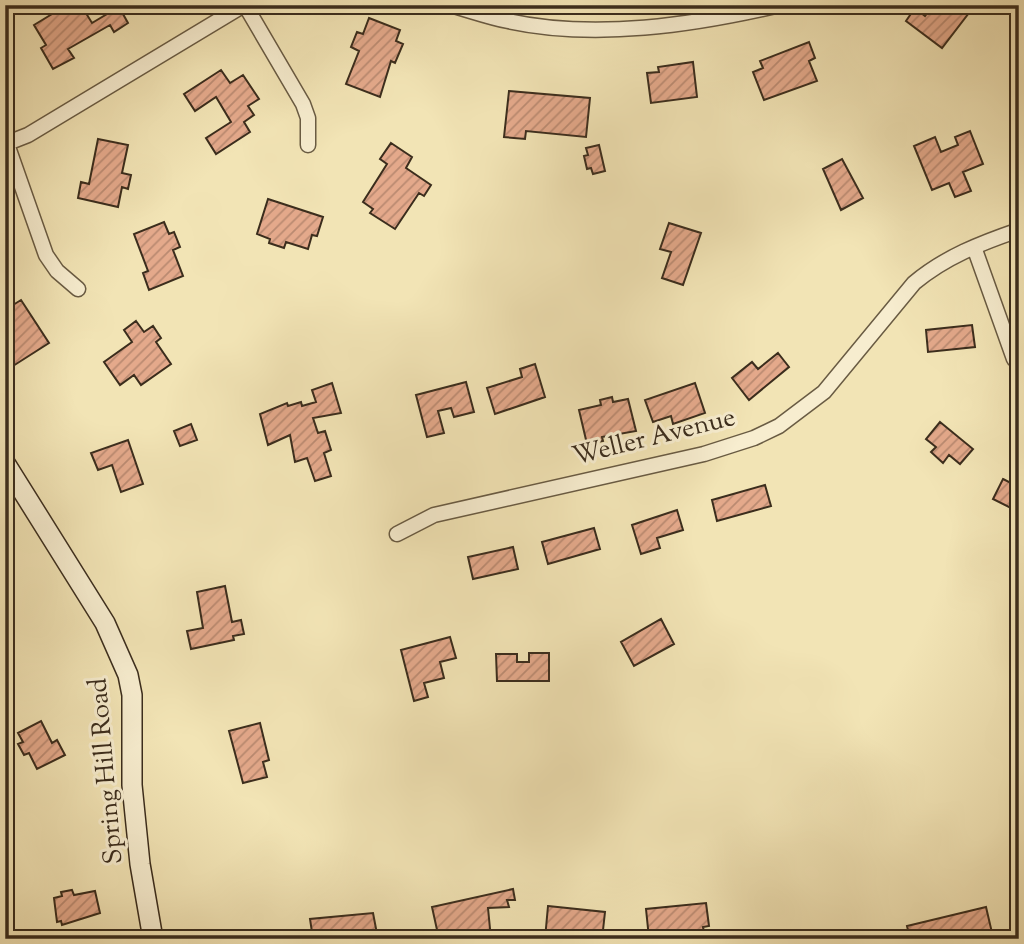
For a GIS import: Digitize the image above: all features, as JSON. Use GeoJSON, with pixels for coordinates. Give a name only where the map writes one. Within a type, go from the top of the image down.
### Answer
{"type":"FeatureCollection","features":[{"type":"Feature","properties":{"kind":"main road","name":"Spring Hill Road"},"geometry":{"type":"LineString","coordinates":[[5,463],[105,623],[128,675],[132,695],[132,785],[140,864],[153,939]]}},
{"type":"Feature","properties":{"kind":"street"},"geometry":{"type":"LineString","coordinates":[[78,289],[57,271],[46,255],[6,144],[28,135],[245,5],[303,104],[308,118],[308,145]]}},
{"type":"Feature","properties":{"kind":"street"},"geometry":{"type":"LineString","coordinates":[[450,5],[509,21],[589,29],[628,28],[723,10],[780,5]]}},
{"type":"Feature","properties":{"kind":"street","name":"Weller Avenue"},"geometry":{"type":"LineString","coordinates":[[397,534],[434,515],[704,454],[743,443],[779,426],[805,409],[843,373],[914,284],[950,258],[1019,230]]}},
{"type":"Feature","properties":{"kind":"street"},"geometry":{"type":"LineString","coordinates":[[974,247],[1014,359]]}},
{"type":"Feature","properties":{"kind":"building"},"geometry":{"type":"Polygon","coordinates":[[[67,5],[81,5],[92,23],[119,7],[128,23],[114,32],[110,25],[68,49],[74,58],[53,69],[41,48],[46,45],[34,25],[67,5]]]}},
{"type":"Feature","properties":{"kind":"building"},"geometry":{"type":"Polygon","coordinates":[[[933,5],[975,5],[942,48],[906,21],[915,8],[925,16],[933,5]]]}},
{"type":"Feature","properties":{"kind":"building"},"geometry":{"type":"Polygon","coordinates":[[[369,18],[400,30],[396,41],[403,44],[395,63],[391,61],[380,97],[346,84],[359,51],[351,47],[357,32],[363,34],[369,18]]]}},
{"type":"Feature","properties":{"kind":"building"},"geometry":{"type":"Polygon","coordinates":[[[809,42],[815,58],[809,61],[817,81],[764,100],[753,72],[763,68],[760,61],[809,42]]]}},
{"type":"Feature","properties":{"kind":"building"},"geometry":{"type":"Polygon","coordinates":[[[693,62],[697,97],[651,103],[647,73],[659,72],[658,67],[693,62]]]}},
{"type":"Feature","properties":{"kind":"building"},"geometry":{"type":"Polygon","coordinates":[[[221,70],[230,83],[243,75],[259,99],[248,106],[254,115],[244,122],[250,132],[216,154],[206,138],[231,122],[216,97],[195,111],[184,94],[221,70]]]}},
{"type":"Feature","properties":{"kind":"building"},"geometry":{"type":"Polygon","coordinates":[[[509,91],[590,98],[586,137],[526,131],[525,139],[504,137],[509,91]]]}},
{"type":"Feature","properties":{"kind":"building"},"geometry":{"type":"Polygon","coordinates":[[[970,131],[983,164],[963,172],[971,191],[955,197],[949,183],[932,190],[914,146],[935,137],[941,152],[958,145],[955,137],[970,131]]]}},
{"type":"Feature","properties":{"kind":"building"},"geometry":{"type":"Polygon","coordinates":[[[98,139],[128,145],[122,173],[131,175],[128,189],[122,187],[118,207],[78,198],[81,182],[89,184],[98,139]]]}},
{"type":"Feature","properties":{"kind":"building"},"geometry":{"type":"Polygon","coordinates":[[[391,143],[412,157],[406,168],[431,185],[424,196],[419,193],[395,229],[370,213],[373,209],[363,202],[387,164],[380,159],[391,143]]]}},
{"type":"Feature","properties":{"kind":"building"},"geometry":{"type":"Polygon","coordinates":[[[599,145],[605,171],[593,174],[591,168],[587,169],[584,156],[588,155],[586,148],[599,145]]]}},
{"type":"Feature","properties":{"kind":"building"},"geometry":{"type":"Polygon","coordinates":[[[842,159],[863,198],[841,210],[823,169],[842,159]]]}},
{"type":"Feature","properties":{"kind":"building"},"geometry":{"type":"Polygon","coordinates":[[[268,199],[323,217],[317,236],[312,235],[308,249],[286,242],[284,248],[269,243],[270,239],[257,234],[268,199]]]}},
{"type":"Feature","properties":{"kind":"building"},"geometry":{"type":"Polygon","coordinates":[[[164,222],[169,234],[174,232],[180,247],[173,250],[183,276],[149,290],[143,273],[148,271],[134,234],[164,222]]]}},
{"type":"Feature","properties":{"kind":"building"},"geometry":{"type":"Polygon","coordinates":[[[669,223],[701,233],[683,285],[662,278],[671,252],[660,249],[669,223]]]}},
{"type":"Feature","properties":{"kind":"building"},"geometry":{"type":"Polygon","coordinates":[[[21,300],[49,343],[13,366],[5,354],[5,310],[21,300]]]}},
{"type":"Feature","properties":{"kind":"building"},"geometry":{"type":"Polygon","coordinates":[[[136,321],[144,332],[153,326],[161,338],[156,342],[171,364],[141,385],[134,375],[120,385],[104,362],[132,342],[124,330],[136,321]]]}},
{"type":"Feature","properties":{"kind":"building"},"geometry":{"type":"Polygon","coordinates":[[[972,325],[975,347],[928,352],[926,330],[972,325]]]}},
{"type":"Feature","properties":{"kind":"building"},"geometry":{"type":"Polygon","coordinates":[[[778,353],[789,367],[749,400],[732,378],[752,362],[758,369],[778,353]]]}},
{"type":"Feature","properties":{"kind":"building"},"geometry":{"type":"Polygon","coordinates":[[[535,364],[545,397],[495,414],[487,388],[522,377],[520,369],[535,364]]]}},
{"type":"Feature","properties":{"kind":"building"},"geometry":{"type":"Polygon","coordinates":[[[466,382],[474,412],[454,417],[451,408],[438,411],[444,433],[427,437],[416,395],[466,382]]]}},
{"type":"Feature","properties":{"kind":"building"},"geometry":{"type":"Polygon","coordinates":[[[332,383],[341,413],[313,418],[318,433],[325,431],[331,450],[324,453],[331,476],[315,481],[307,458],[295,462],[290,435],[268,445],[260,414],[287,403],[288,406],[301,402],[302,406],[316,402],[312,390],[332,383]]]}},
{"type":"Feature","properties":{"kind":"building"},"geometry":{"type":"Polygon","coordinates":[[[695,383],[705,413],[673,424],[671,416],[653,422],[645,400],[695,383]]]}},
{"type":"Feature","properties":{"kind":"building"},"geometry":{"type":"Polygon","coordinates":[[[612,397],[613,402],[628,399],[636,431],[602,437],[603,441],[587,444],[579,410],[601,405],[600,400],[612,397]]]}},
{"type":"Feature","properties":{"kind":"building"},"geometry":{"type":"Polygon","coordinates":[[[940,422],[973,449],[960,464],[949,455],[943,463],[931,452],[936,447],[926,439],[940,422]]]}},
{"type":"Feature","properties":{"kind":"building"},"geometry":{"type":"Polygon","coordinates":[[[191,424],[197,440],[180,446],[174,431],[191,424]]]}},
{"type":"Feature","properties":{"kind":"building"},"geometry":{"type":"Polygon","coordinates":[[[128,440],[143,484],[121,492],[112,465],[98,470],[91,453],[128,440]]]}},
{"type":"Feature","properties":{"kind":"building"},"geometry":{"type":"Polygon","coordinates":[[[1003,479],[1019,487],[1019,512],[993,499],[1003,479]]]}},
{"type":"Feature","properties":{"kind":"building"},"geometry":{"type":"Polygon","coordinates":[[[765,485],[771,506],[717,521],[712,500],[765,485]]]}},
{"type":"Feature","properties":{"kind":"building"},"geometry":{"type":"Polygon","coordinates":[[[677,510],[683,530],[657,538],[660,548],[641,554],[632,525],[677,510]]]}},
{"type":"Feature","properties":{"kind":"building"},"geometry":{"type":"Polygon","coordinates":[[[594,528],[600,549],[548,564],[542,542],[594,528]]]}},
{"type":"Feature","properties":{"kind":"building"},"geometry":{"type":"Polygon","coordinates":[[[513,547],[518,569],[473,579],[468,557],[513,547]]]}},
{"type":"Feature","properties":{"kind":"building"},"geometry":{"type":"Polygon","coordinates":[[[225,586],[232,622],[241,620],[244,634],[233,636],[234,640],[191,649],[187,631],[203,628],[197,592],[225,586]]]}},
{"type":"Feature","properties":{"kind":"building"},"geometry":{"type":"Polygon","coordinates":[[[661,619],[674,644],[634,666],[621,642],[661,619]]]}},
{"type":"Feature","properties":{"kind":"building"},"geometry":{"type":"Polygon","coordinates":[[[450,637],[456,658],[440,662],[444,678],[424,683],[428,697],[414,701],[401,650],[450,637]]]}},
{"type":"Feature","properties":{"kind":"building"},"geometry":{"type":"Polygon","coordinates":[[[529,653],[549,653],[549,681],[497,681],[496,654],[517,654],[517,662],[529,662],[529,653]]]}},
{"type":"Feature","properties":{"kind":"building"},"geometry":{"type":"Polygon","coordinates":[[[5,671],[12,676],[5,685],[5,671]]]}},
{"type":"Feature","properties":{"kind":"building"},"geometry":{"type":"Polygon","coordinates":[[[41,721],[52,743],[57,740],[65,755],[37,769],[29,753],[24,755],[18,744],[23,742],[18,733],[41,721]]]}},
{"type":"Feature","properties":{"kind":"building"},"geometry":{"type":"Polygon","coordinates":[[[260,723],[269,760],[263,762],[267,777],[243,783],[229,731],[260,723]]]}},
{"type":"Feature","properties":{"kind":"building"},"geometry":{"type":"Polygon","coordinates":[[[12,865],[14,891],[5,892],[5,866],[12,865]]]}},
{"type":"Feature","properties":{"kind":"building"},"geometry":{"type":"Polygon","coordinates":[[[513,889],[515,900],[507,900],[509,907],[488,908],[491,939],[472,939],[472,935],[439,939],[432,907],[513,889]]]}},
{"type":"Feature","properties":{"kind":"building"},"geometry":{"type":"Polygon","coordinates":[[[72,890],[74,895],[95,891],[100,913],[62,925],[61,921],[57,922],[54,898],[62,896],[61,892],[72,890]]]}},
{"type":"Feature","properties":{"kind":"building"},"geometry":{"type":"Polygon","coordinates":[[[706,903],[709,926],[703,927],[705,937],[649,938],[646,909],[706,903]]]}},
{"type":"Feature","properties":{"kind":"building"},"geometry":{"type":"Polygon","coordinates":[[[548,906],[605,912],[602,939],[545,939],[548,906]]]}},
{"type":"Feature","properties":{"kind":"building"},"geometry":{"type":"Polygon","coordinates":[[[986,907],[993,937],[910,939],[907,926],[986,907]]]}},
{"type":"Feature","properties":{"kind":"building"},"geometry":{"type":"Polygon","coordinates":[[[373,913],[378,939],[313,939],[310,919],[373,913]]]}}]}
